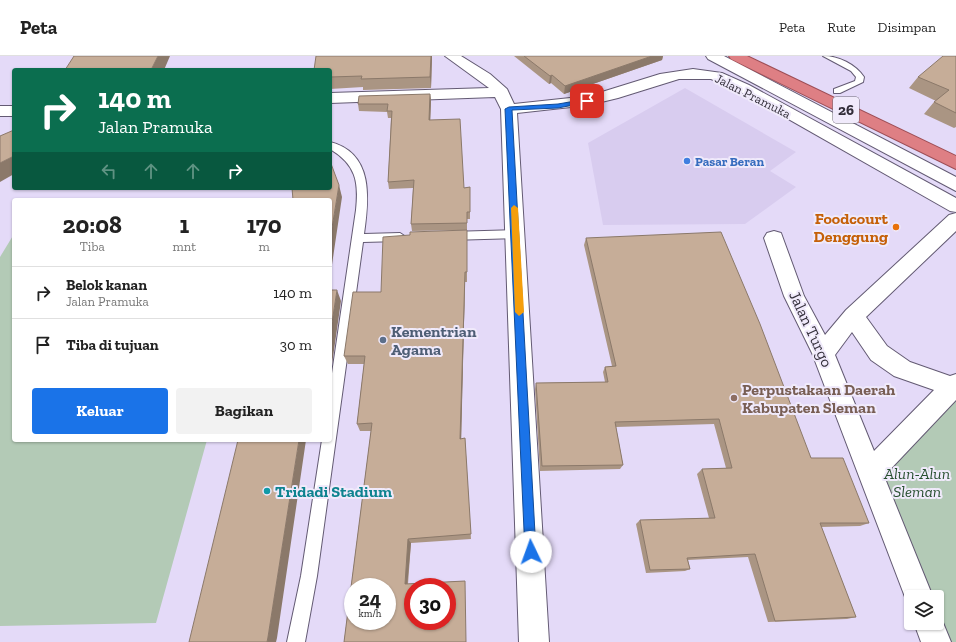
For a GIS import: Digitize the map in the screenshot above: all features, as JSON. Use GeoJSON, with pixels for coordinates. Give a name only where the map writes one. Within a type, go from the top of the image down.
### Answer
{"type":"FeatureCollection","features":[{"type":"Feature","properties":{"kind":"highway","name":"26"},"geometry":{"type":"LineString","coordinates":[[736,56],[956,163]]}},
{"type":"Feature","properties":{"kind":"highway","name":"26"},"geometry":{"type":"LineString","coordinates":[[765,56],[956,148]]}},
{"type":"Feature","properties":{"kind":"street","name":"Jalan Pramuka"},"geometry":{"type":"LineString","coordinates":[[713,56],[956,185]]}},
{"type":"Feature","properties":{"kind":"street"},"geometry":{"type":"LineString","coordinates":[[466,59],[488,77],[505,100],[516,234],[534,642]]}},
{"type":"Feature","properties":{"kind":"street","name":"Jalan Pramuka"},"geometry":{"type":"LineString","coordinates":[[332,98],[505,100],[558,106],[602,98],[653,81],[690,74],[708,74],[724,78],[744,88],[956,206]]}},
{"type":"Feature","properties":{"kind":"street"},"geometry":{"type":"LineString","coordinates":[[0,111],[12,111]]}},
{"type":"Feature","properties":{"kind":"street"},"geometry":{"type":"LineString","coordinates":[[823,353],[853,316],[956,220]]}},
{"type":"Feature","properties":{"kind":"street","name":"Jalan Turgo"},"geometry":{"type":"LineString","coordinates":[[774,238],[794,296],[823,353],[916,590]]}},
{"type":"Feature","properties":{"kind":"street"},"geometry":{"type":"LineString","coordinates":[[853,316],[879,352],[902,369],[954,385],[870,472]]}},
{"type":"Feature","properties":{"kind":"street"},"geometry":{"type":"LineString","coordinates":[[932,630],[936,642]]}},
{"type":"Feature","properties":{"kind":"lane"},"geometry":{"type":"LineString","coordinates":[[827,56],[854,69],[860,77],[859,82],[837,91]]}},
{"type":"Feature","properties":{"kind":"lane"},"geometry":{"type":"LineString","coordinates":[[332,146],[351,158],[361,175],[363,193],[332,420]]}},
{"type":"Feature","properties":{"kind":"lane"},"geometry":{"type":"LineString","coordinates":[[437,236],[516,234]]}},
{"type":"Feature","properties":{"kind":"lane"},"geometry":{"type":"LineString","coordinates":[[358,238],[413,237]]}},
{"type":"Feature","properties":{"kind":"lane"},"geometry":{"type":"LineString","coordinates":[[296,642],[309,576],[329,442]]}},
{"type":"Feature","properties":{"kind":"shaded area","name":"Pasar Beran"},"geometry":{"type":"Polygon","coordinates":[[[685,88],[796,152],[770,171],[796,187],[745,224],[603,225],[588,143],[685,88]]]}},
{"type":"Feature","properties":{"kind":"green space"},"geometry":{"type":"Polygon","coordinates":[[[12,237],[12,442],[206,442],[156,623],[0,626],[0,257],[12,237]]]}},
{"type":"Feature","properties":{"kind":"green space","name":"Alun-Alun Sleman"},"geometry":{"type":"Polygon","coordinates":[[[956,388],[956,642],[936,642],[936,630],[944,630],[944,590],[917,590],[870,472],[956,388]]]}},
{"type":"Feature","properties":{"kind":"building"},"geometry":{"type":"Polygon","coordinates":[[[74,56],[158,56],[152,68],[66,68],[74,56]]]}},
{"type":"Feature","properties":{"kind":"building"},"geometry":{"type":"Polygon","coordinates":[[[316,56],[431,56],[430,77],[361,79],[362,76],[332,77],[332,68],[314,68],[316,56]]]}},
{"type":"Feature","properties":{"kind":"building"},"geometry":{"type":"Polygon","coordinates":[[[524,56],[652,56],[565,86],[552,75],[550,76],[524,56]]]}},
{"type":"Feature","properties":{"kind":"building"},"geometry":{"type":"Polygon","coordinates":[[[943,56],[956,56],[956,113],[934,102],[949,90],[918,77],[943,56]]]}},
{"type":"Feature","properties":{"kind":"building"},"geometry":{"type":"Polygon","coordinates":[[[430,94],[429,120],[460,119],[464,188],[470,187],[470,212],[467,212],[467,223],[411,224],[414,180],[388,182],[392,111],[387,111],[388,104],[358,104],[359,96],[430,94]]]}},
{"type":"Feature","properties":{"kind":"building"},"geometry":{"type":"Polygon","coordinates":[[[12,131],[12,157],[0,163],[0,136],[12,131]]]}},
{"type":"Feature","properties":{"kind":"building"},"geometry":{"type":"Polygon","coordinates":[[[332,166],[339,185],[332,228],[332,198],[293,198],[292,190],[332,190],[332,166]]]}},
{"type":"Feature","properties":{"kind":"building"},"geometry":{"type":"Polygon","coordinates":[[[467,230],[467,272],[465,272],[460,439],[465,438],[471,534],[408,539],[405,578],[404,578],[404,630],[456,630],[456,581],[465,581],[466,642],[344,642],[346,630],[396,630],[396,578],[352,578],[372,423],[357,424],[365,356],[344,356],[353,292],[381,292],[383,237],[410,235],[410,232],[467,230]]]}},
{"type":"Feature","properties":{"kind":"building"},"geometry":{"type":"Polygon","coordinates":[[[721,232],[760,324],[811,458],[843,458],[869,523],[820,523],[856,617],[775,621],[755,554],[687,558],[690,569],[650,570],[640,520],[715,518],[702,469],[732,468],[719,419],[615,422],[623,465],[542,466],[536,383],[608,382],[605,367],[616,366],[586,238],[721,232]]]}},
{"type":"Feature","properties":{"kind":"building"},"geometry":{"type":"Polygon","coordinates":[[[332,290],[337,290],[332,323],[332,290]]]}},
{"type":"Feature","properties":{"kind":"building","name":"Tridadi Stadium"},"geometry":{"type":"Polygon","coordinates":[[[238,442],[299,442],[267,642],[189,642],[238,442]]]}},
{"type":"Feature","properties":{"kind":"slow traffic"},"geometry":{"type":"LineString","coordinates":[[514,208],[519,312]]}},
{"type":"Feature","properties":{"kind":"place","name":"Pasar Beran"},"geometry":{"type":"Point","coordinates":[687,161]}},
{"type":"Feature","properties":{"kind":"place","name":"Foodcourt Denggung"},"geometry":{"type":"Point","coordinates":[896,227]}},
{"type":"Feature","properties":{"kind":"place","name":"Kementrian Agama"},"geometry":{"type":"Point","coordinates":[383,340]}},
{"type":"Feature","properties":{"kind":"place","name":"Perpustakaan Daerah Kabupaten Sleman"},"geometry":{"type":"Point","coordinates":[734,398]}},
{"type":"Feature","properties":{"kind":"place","name":"Tridadi Stadium"},"geometry":{"type":"Point","coordinates":[267,491]}},
{"type":"Feature","properties":{"kind":"route"},"geometry":{"type":"LineString","coordinates":[[531,552],[509,109],[558,106],[587,101]]}}]}
